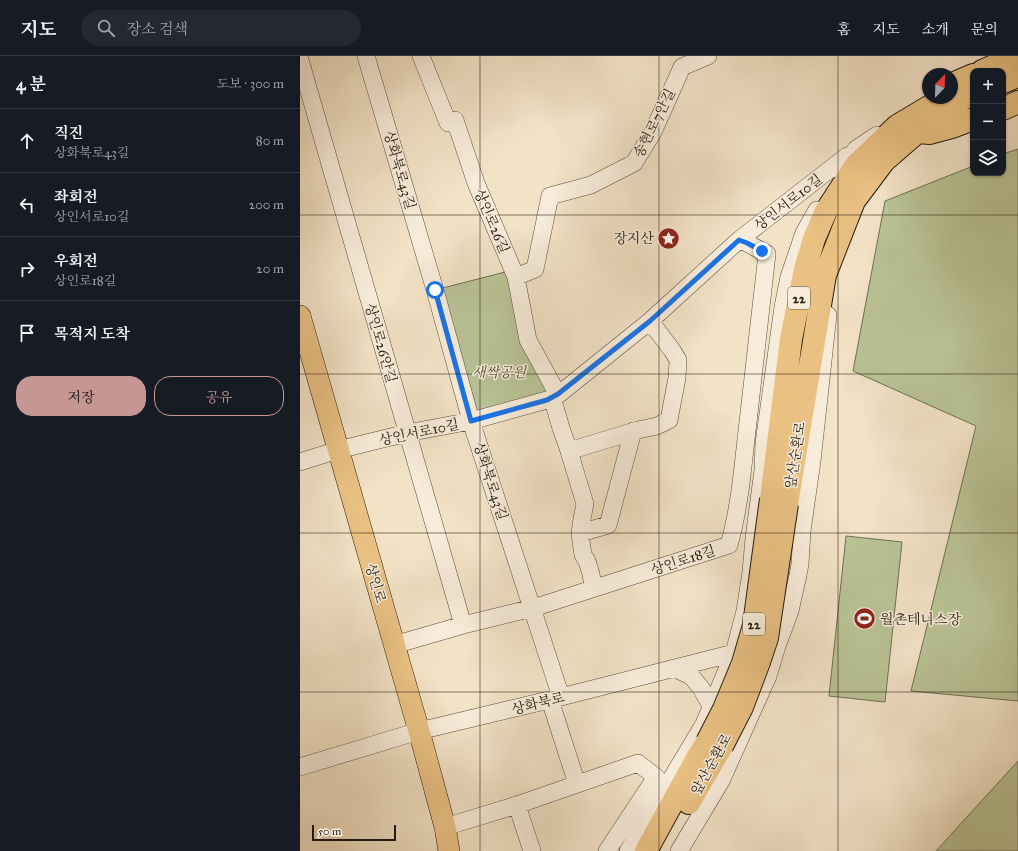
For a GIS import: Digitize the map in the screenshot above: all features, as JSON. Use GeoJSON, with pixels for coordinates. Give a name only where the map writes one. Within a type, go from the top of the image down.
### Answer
{"type":"FeatureCollection","features":[{"type":"Feature","properties":{"kind":"highway"},"geometry":{"type":"LineString","coordinates":[[989,68],[1017,56]]}},
{"type":"Feature","properties":{"kind":"highway"},"geometry":{"type":"LineString","coordinates":[[1004,68],[1018,62]]}},
{"type":"Feature","properties":{"kind":"highway"},"geometry":{"type":"LineString","coordinates":[[958,81],[970,76]]}},
{"type":"Feature","properties":{"kind":"highway"},"geometry":{"type":"LineString","coordinates":[[1006,81],[1018,76]]}},
{"type":"Feature","properties":{"kind":"highway"},"geometry":{"type":"LineString","coordinates":[[958,88],[970,82]]}},
{"type":"Feature","properties":{"kind":"highway","name":"앞산순환로"},"geometry":{"type":"LineString","coordinates":[[914,122],[929,122],[970,95]]}},
{"type":"Feature","properties":{"kind":"highway"},"geometry":{"type":"LineString","coordinates":[[1006,108],[1018,102]]}},
{"type":"Feature","properties":{"kind":"highway","name":"앞산순환로"},"geometry":{"type":"LineString","coordinates":[[662,851],[742,707],[767,638],[779,502],[825,275],[854,201],[914,122],[936,104]]}},
{"type":"Feature","properties":{"kind":"highway"},"geometry":{"type":"LineString","coordinates":[[914,122],[930,133],[970,120]]}},
{"type":"Feature","properties":{"kind":"highway","name":"앞산순환로"},"geometry":{"type":"LineString","coordinates":[[646,851],[697,758],[723,743]]}},
{"type":"Feature","properties":{"kind":"main road","name":"상인로"},"geometry":{"type":"LineString","coordinates":[[300,316],[419,731],[445,827],[449,851]]}},
{"type":"Feature","properties":{"kind":"street","name":"상화북로43길"},"geometry":{"type":"LineString","coordinates":[[366,56],[435,290],[471,421],[533,608],[577,784]]}},
{"type":"Feature","properties":{"kind":"street","name":"상인로26길"},"geometry":{"type":"LineString","coordinates":[[421,56],[448,123],[455,120],[476,183],[516,277],[528,340],[554,397],[554,404],[560,428],[580,484],[581,495],[585,504],[580,533],[583,555],[587,561],[595,588]]}},
{"type":"Feature","properties":{"kind":"street","name":"송현로7안길"},"geometry":{"type":"LineString","coordinates":[[516,277],[534,269],[550,196],[591,185],[634,163],[653,132],[679,62],[708,56]]}},
{"type":"Feature","properties":{"kind":"street","name":"상인로26안길"},"geometry":{"type":"LineString","coordinates":[[300,60],[463,625]]}},
{"type":"Feature","properties":{"kind":"street","name":"상인서로10길"},"geometry":{"type":"LineString","coordinates":[[300,462],[338,450],[407,433],[471,421],[554,397],[650,321],[739,240],[856,149],[885,131],[914,122]]}},
{"type":"Feature","properties":{"kind":"street"},"geometry":{"type":"LineString","coordinates":[[679,851],[721,781],[723,743],[768,676],[790,611],[798,575],[830,293],[837,265],[850,230],[867,199],[890,169],[914,122]]}},
{"type":"Feature","properties":{"kind":"street"},"geometry":{"type":"LineString","coordinates":[[628,851],[704,724],[708,711],[734,653],[745,611],[751,572],[763,470],[764,443],[788,277],[804,233],[838,174],[856,149]]}},
{"type":"Feature","properties":{"kind":"street","name":"상인로18길"},"geometry":{"type":"LineString","coordinates":[[394,645],[463,625],[533,608],[729,545],[738,509],[767,254],[739,240]]}},
{"type":"Feature","properties":{"kind":"street"},"geometry":{"type":"LineString","coordinates":[[569,451],[633,431],[657,426],[669,420],[677,378],[678,360],[650,321]]}},
{"type":"Feature","properties":{"kind":"street"},"geometry":{"type":"LineString","coordinates":[[580,533],[608,525],[633,431]]}},
{"type":"Feature","properties":{"kind":"street","name":"상화북로"},"geometry":{"type":"LineString","coordinates":[[300,767],[419,731],[734,653],[777,646]]}},
{"type":"Feature","properties":{"kind":"street"},"geometry":{"type":"LineString","coordinates":[[674,668],[692,676],[701,688],[708,711],[728,721],[737,732],[723,743]]}},
{"type":"Feature","properties":{"kind":"street"},"geometry":{"type":"LineString","coordinates":[[445,827],[638,763],[656,777],[607,851]]}},
{"type":"Feature","properties":{"kind":"street"},"geometry":{"type":"LineString","coordinates":[[517,804],[532,851]]}},
{"type":"Feature","properties":{"kind":"green space"},"geometry":{"type":"Polygon","coordinates":[[[1018,149],[1018,701],[911,691],[976,426],[853,371],[885,201],[970,167],[970,176],[1006,176],[1006,153],[1018,149]]]}},
{"type":"Feature","properties":{"kind":"green space","name":"새싹공원"},"geometry":{"type":"Polygon","coordinates":[[[513,270],[528,340],[558,395],[471,421],[435,290],[513,270]]]}},
{"type":"Feature","properties":{"kind":"green space","name":"월촌테니스장"},"geometry":{"type":"Polygon","coordinates":[[[846,536],[902,542],[885,702],[829,696],[846,536]]]}},
{"type":"Feature","properties":{"kind":"green space"},"geometry":{"type":"Polygon","coordinates":[[[1018,761],[1018,851],[936,851],[1018,761]]]}},
{"type":"Feature","properties":{"kind":"place","name":"장지산"},"geometry":{"type":"Point","coordinates":[669,238]}},
{"type":"Feature","properties":{"kind":"place","name":"월촌테니스장"},"geometry":{"type":"Point","coordinates":[865,619]}},
{"type":"Feature","properties":{"kind":"route"},"geometry":{"type":"LineString","coordinates":[[435,290],[471,421],[547,400],[558,394],[650,321],[739,240],[762,251]]}}]}
